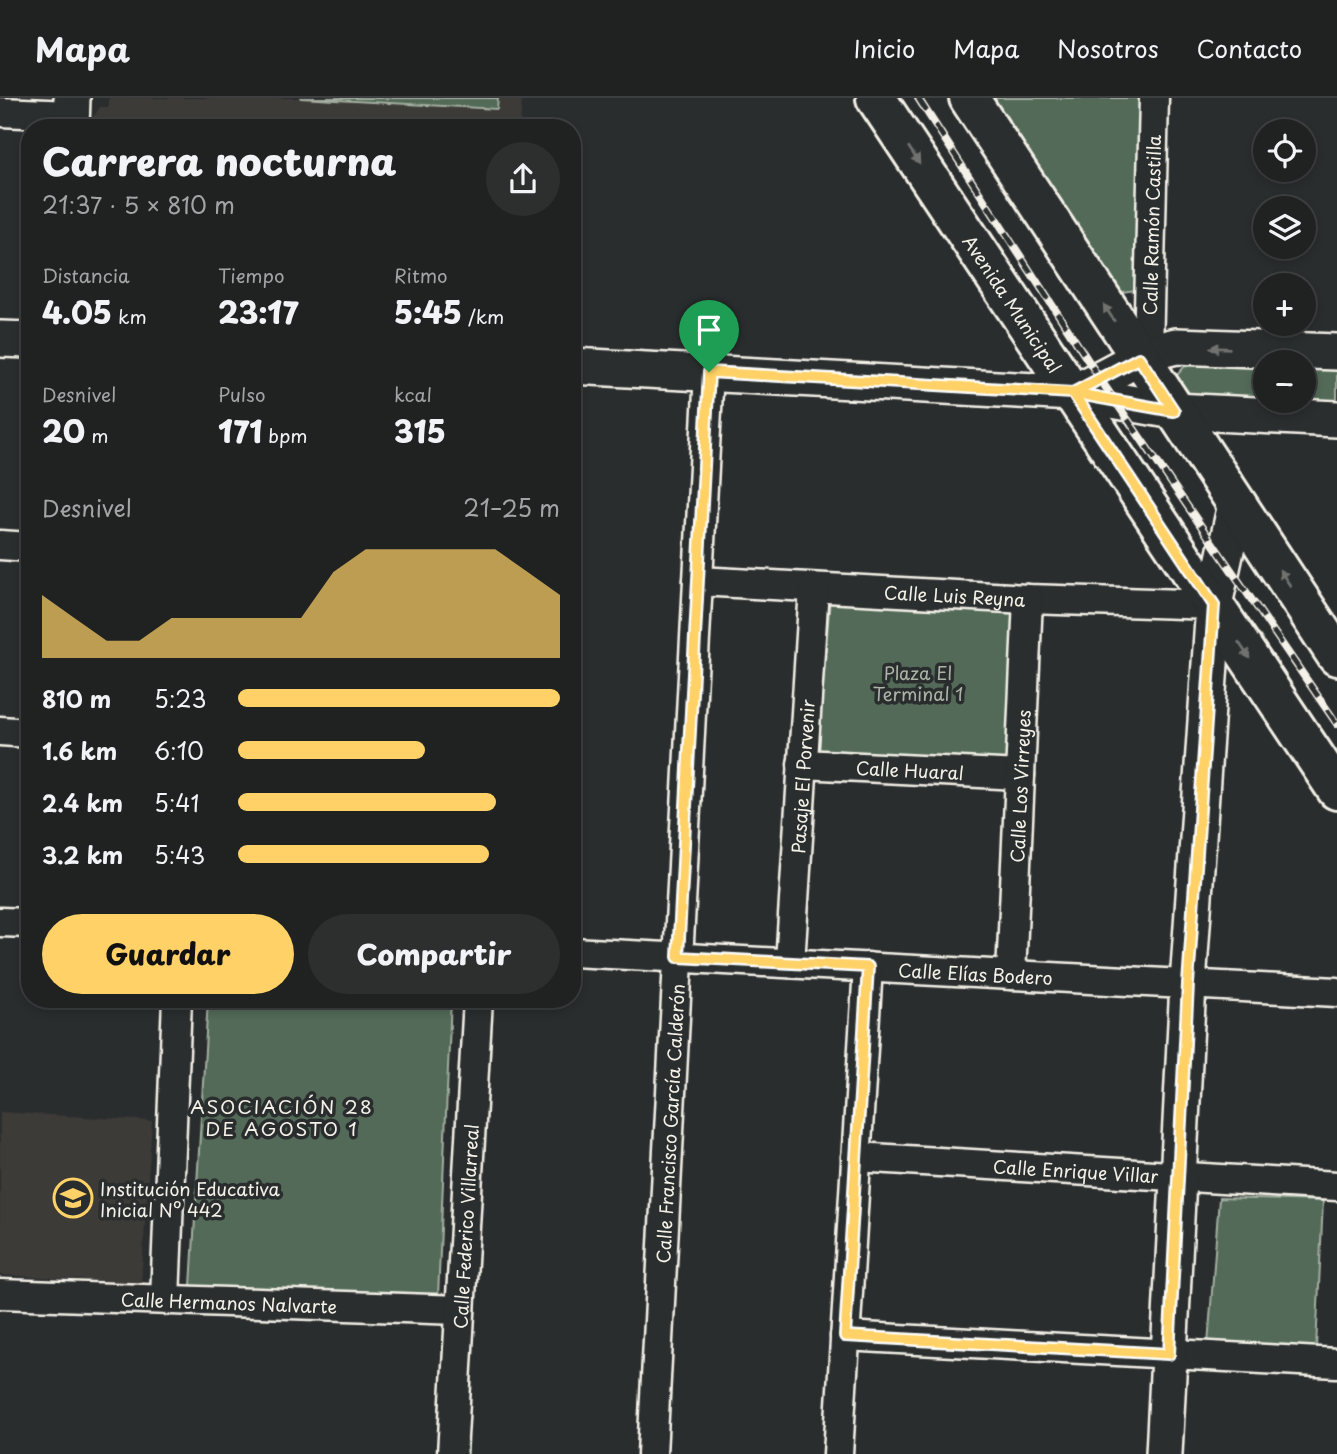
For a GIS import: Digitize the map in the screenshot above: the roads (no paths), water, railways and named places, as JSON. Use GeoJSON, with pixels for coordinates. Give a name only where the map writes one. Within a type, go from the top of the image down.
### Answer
{"type":"FeatureCollection","features":[{"type":"Feature","properties":{"kind":"main road","name":"Avenida Municipal"},"geometry":{"type":"LineString","coordinates":[[876,98],[1337,790]]}},
{"type":"Feature","properties":{"kind":"main road"},"geometry":{"type":"LineString","coordinates":[[969,98],[1144,355],[1174,411],[1236,504],[1324,617],[1337,656]]}},
{"type":"Feature","properties":{"kind":"street","name":"Calle Ramón Castilla"},"geometry":{"type":"LineString","coordinates":[[1144,355],[1154,98]]}},
{"type":"Feature","properties":{"kind":"street"},"geometry":{"type":"LineString","coordinates":[[0,112],[72,114]]}},
{"type":"Feature","properties":{"kind":"street"},"geometry":{"type":"LineString","coordinates":[[0,339],[21,340]]}},
{"type":"Feature","properties":{"kind":"street"},"geometry":{"type":"LineString","coordinates":[[1073,393],[1144,355],[1176,346],[1337,352]]}},
{"type":"Feature","properties":{"kind":"street"},"geometry":{"type":"LineString","coordinates":[[581,366],[1073,393],[1174,411],[1337,419]]}},
{"type":"Feature","properties":{"kind":"street","name":"Calle Francisco García Calderón"},"geometry":{"type":"LineString","coordinates":[[652,1454],[709,372]]}},
{"type":"Feature","properties":{"kind":"street"},"geometry":{"type":"LineString","coordinates":[[1164,1454],[1188,984],[1214,605],[1236,504]]}},
{"type":"Feature","properties":{"kind":"street"},"geometry":{"type":"LineString","coordinates":[[0,545],[21,546]]}},
{"type":"Feature","properties":{"kind":"street","name":"Calle Luis Reyna"},"geometry":{"type":"LineString","coordinates":[[698,581],[1028,599],[1214,605]]}},
{"type":"Feature","properties":{"kind":"street","name":"Pasaje El Porvenir"},"geometry":{"type":"LineString","coordinates":[[790,963],[814,588]]}},
{"type":"Feature","properties":{"kind":"street","name":"Calle Los Virreyes"},"geometry":{"type":"LineString","coordinates":[[1011,975],[1028,599]]}},
{"type":"Feature","properties":{"kind":"street"},"geometry":{"type":"LineString","coordinates":[[0,732],[21,733]]}},
{"type":"Feature","properties":{"kind":"street","name":"Calle Huaral"},"geometry":{"type":"LineString","coordinates":[[802,764],[1020,775]]}},
{"type":"Feature","properties":{"kind":"street"},"geometry":{"type":"LineString","coordinates":[[0,922],[21,923]]}},
{"type":"Feature","properties":{"kind":"street","name":"Calle Elías Bodero"},"geometry":{"type":"LineString","coordinates":[[581,952],[1337,992]]}},
{"type":"Feature","properties":{"kind":"street"},"geometry":{"type":"LineString","coordinates":[[838,1454],[868,967]]}},
{"type":"Feature","properties":{"kind":"street"},"geometry":{"type":"LineString","coordinates":[[165,1299],[177,1008]]}},
{"type":"Feature","properties":{"kind":"street","name":"Calle Federico Villarreal"},"geometry":{"type":"LineString","coordinates":[[452,1454],[477,1008]]}},
{"type":"Feature","properties":{"kind":"street","name":"Calle Enrique Villar"},"geometry":{"type":"LineString","coordinates":[[856,1157],[1178,1179],[1337,1186]]}},
{"type":"Feature","properties":{"kind":"street","name":"Calle Hermanos Nalvarte"},"geometry":{"type":"LineString","coordinates":[[0,1294],[460,1310]]}},
{"type":"Feature","properties":{"kind":"street"},"geometry":{"type":"LineString","coordinates":[[845,1336],[1337,1363]]}},
{"type":"Feature","properties":{"kind":"railway"},"geometry":{"type":"LineString","coordinates":[[918,98],[1100,379],[1337,724]]}},
{"type":"Feature","properties":{"kind":"place","name":"Institución Educativa Inicial Nº 442"},"geometry":{"type":"Point","coordinates":[73,1198]}},
{"type":"Feature","properties":{"kind":"district","name":"ASOCIACIÓN 28 DE AGOSTO 1"},"geometry":{"type":"Point","coordinates":[282,1117]}},
{"type":"Feature","properties":{"kind":"park label","name":"Plaza El Terminal 1"},"geometry":{"type":"Point","coordinates":[918,682]}}]}
